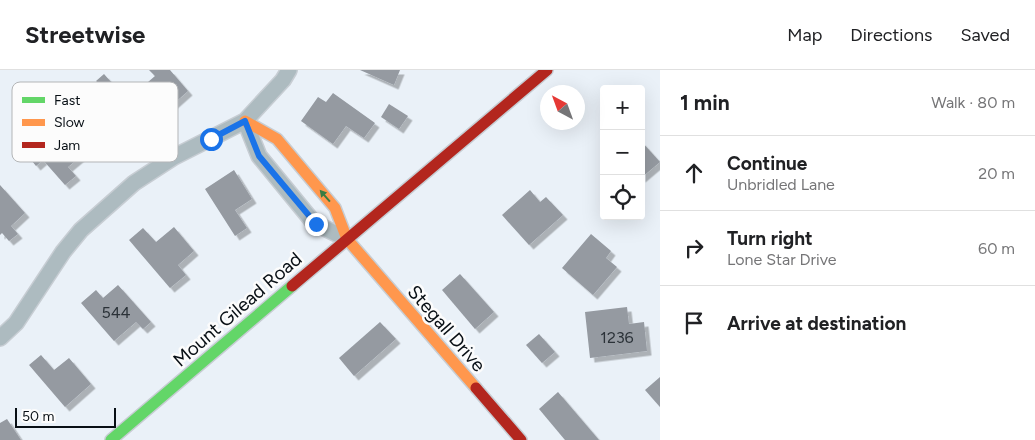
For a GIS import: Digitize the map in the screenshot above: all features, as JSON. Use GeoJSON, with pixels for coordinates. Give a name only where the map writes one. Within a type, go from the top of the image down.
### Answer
{"type":"FeatureCollection","features":[{"type":"Feature","properties":{"kind":"street"},"geometry":{"type":"LineString","coordinates":[[178,155],[245,121],[284,80],[289,70]]}},
{"type":"Feature","properties":{"kind":"street","name":"Mount Gilead Road"},"geometry":{"type":"LineString","coordinates":[[112,440],[547,70]]}},
{"type":"Feature","properties":{"kind":"street"},"geometry":{"type":"LineString","coordinates":[[245,121],[259,156],[314,223],[347,239]]}},
{"type":"Feature","properties":{"kind":"street"},"geometry":{"type":"LineString","coordinates":[[245,121],[277,139],[284,147],[336,208],[347,239]]}},
{"type":"Feature","properties":{"kind":"street"},"geometry":{"type":"LineString","coordinates":[[0,338],[16,323],[63,252],[81,230],[134,183],[166,162]]}},
{"type":"Feature","properties":{"kind":"street","name":"Stegall Drive"},"geometry":{"type":"LineString","coordinates":[[347,239],[521,440]]}},
{"type":"Feature","properties":{"kind":"building"},"geometry":{"type":"Polygon","coordinates":[[[149,70],[170,70],[188,91],[178,100],[178,82],[148,82],[155,76],[149,70]]]}},
{"type":"Feature","properties":{"kind":"building"},"geometry":{"type":"Polygon","coordinates":[[[360,70],[400,70],[394,85],[360,70]]]}},
{"type":"Feature","properties":{"kind":"building"},"geometry":{"type":"Polygon","coordinates":[[[104,74],[111,82],[96,81],[104,74]]]}},
{"type":"Feature","properties":{"kind":"building"},"geometry":{"type":"Polygon","coordinates":[[[333,93],[375,123],[364,138],[346,126],[333,144],[301,121],[318,97],[326,102],[333,93]]]}},
{"type":"Feature","properties":{"kind":"building"},"geometry":{"type":"Polygon","coordinates":[[[389,104],[408,116],[399,129],[381,117],[389,104]]]}},
{"type":"Feature","properties":{"kind":"building"},"geometry":{"type":"Polygon","coordinates":[[[645,145],[660,162],[645,175],[645,145]]]}},
{"type":"Feature","properties":{"kind":"building"},"geometry":{"type":"Polygon","coordinates":[[[33,162],[41,162],[36,166],[33,162]]]}},
{"type":"Feature","properties":{"kind":"building"},"geometry":{"type":"Polygon","coordinates":[[[45,162],[74,162],[68,167],[76,176],[65,185],[45,162]]]}},
{"type":"Feature","properties":{"kind":"building"},"geometry":{"type":"Polygon","coordinates":[[[234,170],[252,199],[235,210],[247,228],[235,236],[205,189],[234,170]]]}},
{"type":"Feature","properties":{"kind":"building"},"geometry":{"type":"Polygon","coordinates":[[[0,185],[25,213],[11,226],[18,234],[9,241],[2,233],[0,235],[0,185]]]}},
{"type":"Feature","properties":{"kind":"building"},"geometry":{"type":"Polygon","coordinates":[[[530,190],[540,202],[546,197],[563,215],[529,245],[502,215],[530,190]]]}},
{"type":"Feature","properties":{"kind":"building"},"geometry":{"type":"Polygon","coordinates":[[[174,227],[194,251],[178,265],[186,275],[170,288],[129,240],[143,228],[156,242],[174,227]]]}},
{"type":"Feature","properties":{"kind":"building"},"geometry":{"type":"Polygon","coordinates":[[[591,234],[611,251],[606,258],[617,267],[593,295],[562,268],[591,234]]]}},
{"type":"Feature","properties":{"kind":"building"},"geometry":{"type":"Polygon","coordinates":[[[460,274],[494,312],[475,329],[442,290],[460,274]]]}},
{"type":"Feature","properties":{"kind":"building"},"geometry":{"type":"Polygon","coordinates":[[[118,285],[151,322],[143,329],[136,322],[114,341],[81,303],[96,290],[103,298],[118,285]]]}},
{"type":"Feature","properties":{"kind":"building"},"geometry":{"type":"Polygon","coordinates":[[[627,307],[629,324],[644,322],[647,351],[590,358],[585,312],[627,307]]]}},
{"type":"Feature","properties":{"kind":"building"},"geometry":{"type":"Polygon","coordinates":[[[380,322],[396,339],[354,376],[339,358],[380,322]]]}},
{"type":"Feature","properties":{"kind":"building"},"geometry":{"type":"Polygon","coordinates":[[[539,334],[555,352],[542,363],[526,345],[539,334]]]}},
{"type":"Feature","properties":{"kind":"building"},"geometry":{"type":"Polygon","coordinates":[[[41,355],[54,370],[69,358],[91,384],[65,407],[29,365],[41,355]]]}},
{"type":"Feature","properties":{"kind":"building"},"geometry":{"type":"Polygon","coordinates":[[[660,377],[660,407],[645,390],[660,377]]]}},
{"type":"Feature","properties":{"kind":"building"},"geometry":{"type":"Polygon","coordinates":[[[558,392],[599,440],[565,440],[539,409],[558,392]]]}},
{"type":"Feature","properties":{"kind":"building"},"geometry":{"type":"Polygon","coordinates":[[[7,419],[21,440],[0,440],[0,423],[7,419]]]}},
{"type":"Feature","properties":{"kind":"traffic: fast"},"geometry":{"type":"LineString","coordinates":[[111,440],[292,286]]}},
{"type":"Feature","properties":{"kind":"traffic: slow"},"geometry":{"type":"LineString","coordinates":[[245,121],[277,139],[335,208],[347,239],[476,388]]}},
{"type":"Feature","properties":{"kind":"traffic: jam"},"geometry":{"type":"LineString","coordinates":[[292,286],[547,70]]}},
{"type":"Feature","properties":{"kind":"traffic: jam"},"geometry":{"type":"LineString","coordinates":[[476,388],[521,440]]}},
{"type":"Feature","properties":{"kind":"route"},"geometry":{"type":"LineString","coordinates":[[211,139],[245,121],[259,156],[316,224]]}}]}
